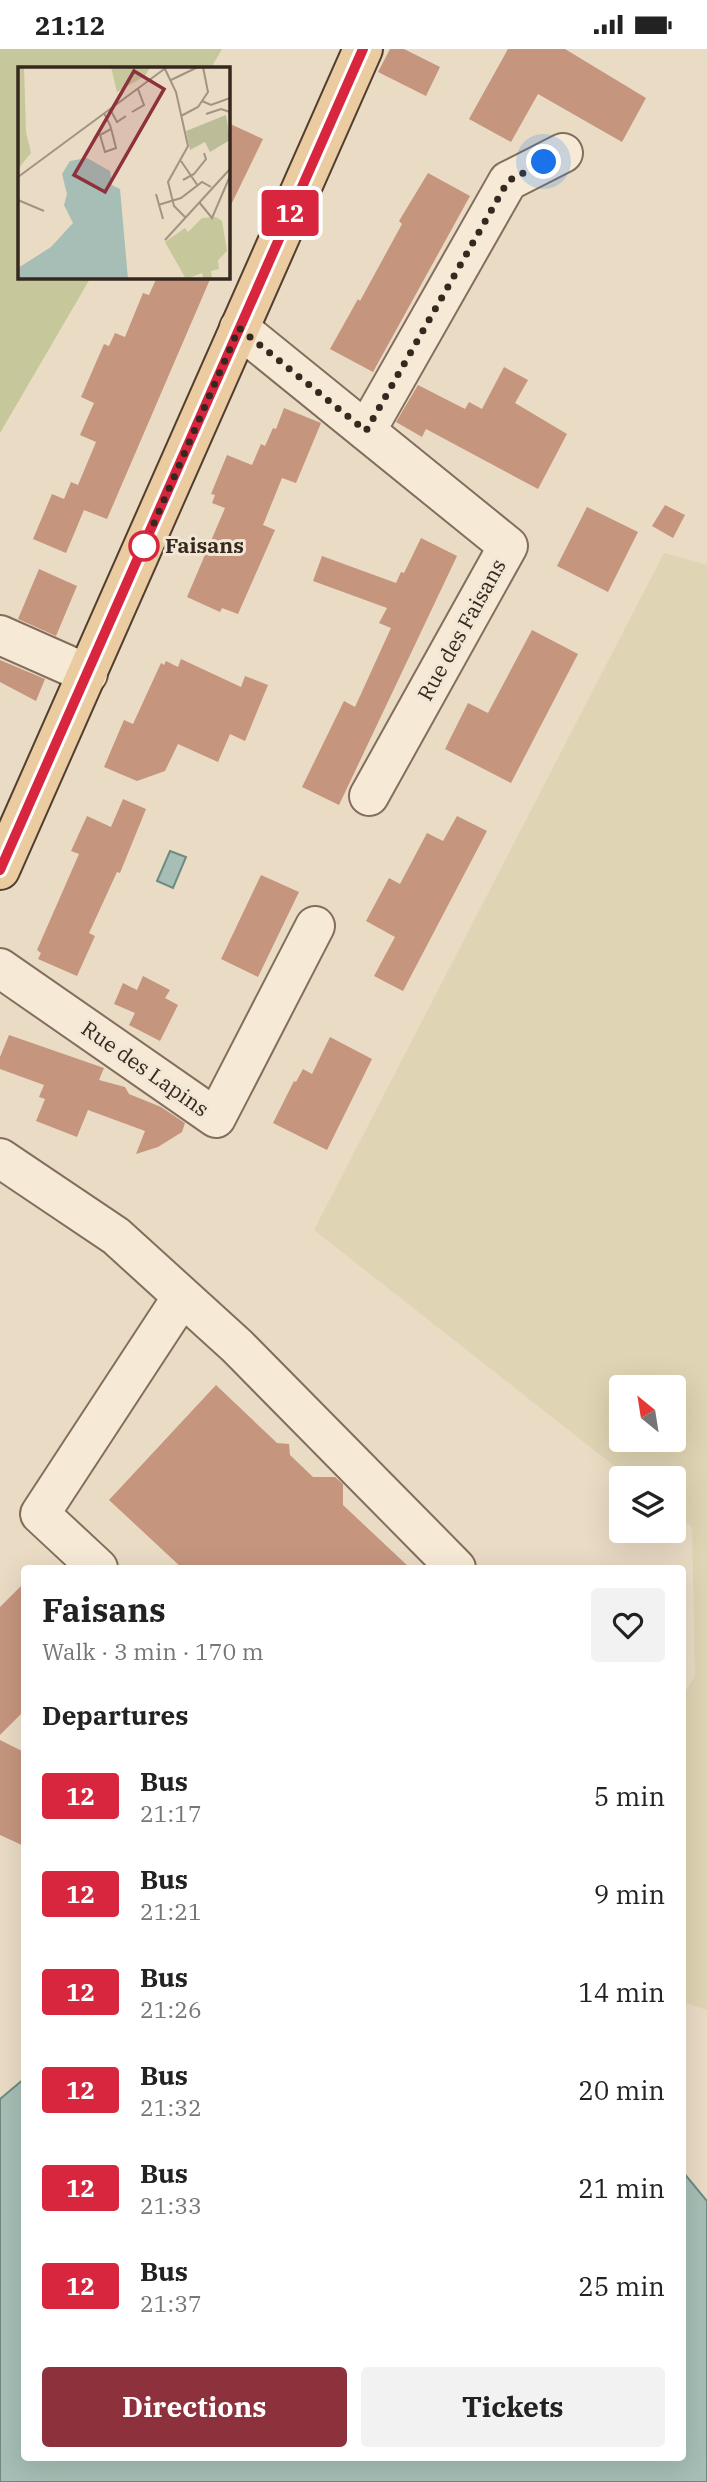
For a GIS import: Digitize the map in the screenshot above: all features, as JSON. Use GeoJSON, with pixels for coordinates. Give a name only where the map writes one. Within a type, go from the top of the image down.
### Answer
{"type":"FeatureCollection","features":[{"type":"Feature","properties":{"kind":"main road"},"geometry":{"type":"LineString","coordinates":[[0,870],[363,49]]}},
{"type":"Feature","properties":{"kind":"street"},"geometry":{"type":"LineString","coordinates":[[366,431],[508,181],[563,153]]}},
{"type":"Feature","properties":{"kind":"street","name":"Rue des Faisans"},"geometry":{"type":"LineString","coordinates":[[239,328],[508,546],[369,796]]}},
{"type":"Feature","properties":{"kind":"street"},"geometry":{"type":"LineString","coordinates":[[0,635],[88,674]]}},
{"type":"Feature","properties":{"kind":"street","name":"Rue des Lapins"},"geometry":{"type":"LineString","coordinates":[[0,968],[216,1118],[315,926]]}},
{"type":"Feature","properties":{"kind":"street"},"geometry":{"type":"LineString","coordinates":[[0,1158],[116,1236],[237,1346],[453,1565]]}},
{"type":"Feature","properties":{"kind":"street"},"geometry":{"type":"LineString","coordinates":[[95,1565],[40,1514],[182,1297]]}},
{"type":"Feature","properties":{"kind":"shaded area"},"geometry":{"type":"Polygon","coordinates":[[[664,553],[707,565],[707,2010],[686,2003],[686,1691],[695,1676],[692,1527],[686,1522],[686,1466],[614,1466],[314,1230],[664,553]]]}},
{"type":"Feature","properties":{"kind":"shaded area"},"geometry":{"type":"Polygon","coordinates":[[[170,851],[186,857],[173,888],[157,881],[170,851]]]}},
{"type":"Feature","properties":{"kind":"shaded area"},"geometry":{"type":"Polygon","coordinates":[[[21,2082],[21,2461],[686,2461],[686,2176],[707,2201],[707,2482],[0,2482],[0,2099],[21,2082]]]}},
{"type":"Feature","properties":{"kind":"green space"},"geometry":{"type":"Polygon","coordinates":[[[0,49],[222,49],[212,67],[18,67],[18,278],[90,278],[0,433],[0,49]]]}},
{"type":"Feature","properties":{"kind":"building"},"geometry":{"type":"Polygon","coordinates":[[[390,49],[404,49],[440,67],[426,96],[378,72],[390,49]]]}},
{"type":"Feature","properties":{"kind":"building"},"geometry":{"type":"Polygon","coordinates":[[[508,49],[565,49],[646,98],[622,142],[538,94],[511,142],[469,119],[508,49]]]}},
{"type":"Feature","properties":{"kind":"building"},"geometry":{"type":"Polygon","coordinates":[[[229,123],[263,139],[229,209],[229,123]]]}},
{"type":"Feature","properties":{"kind":"building"},"geometry":{"type":"Polygon","coordinates":[[[428,173],[470,196],[373,372],[330,349],[358,299],[360,301],[402,224],[399,221],[428,173]]]}},
{"type":"Feature","properties":{"kind":"building"},"geometry":{"type":"Polygon","coordinates":[[[157,278],[211,278],[107,519],[84,510],[66,553],[33,539],[52,494],[64,499],[71,482],[78,485],[96,442],[80,435],[94,403],[81,397],[104,344],[109,346],[115,333],[125,337],[143,293],[149,295],[157,278]]]}},
{"type":"Feature","properties":{"kind":"building"},"geometry":{"type":"Polygon","coordinates":[[[504,367],[528,380],[515,403],[567,434],[538,489],[426,429],[422,437],[396,422],[418,385],[465,409],[469,402],[482,409],[504,367]]]}},
{"type":"Feature","properties":{"kind":"building"},"geometry":{"type":"Polygon","coordinates":[[[284,408],[321,423],[296,483],[282,478],[263,525],[275,530],[238,614],[222,608],[220,612],[187,597],[225,508],[212,503],[215,495],[211,494],[227,455],[252,465],[261,444],[265,446],[273,428],[276,429],[284,408]]]}},
{"type":"Feature","properties":{"kind":"building"},"geometry":{"type":"Polygon","coordinates":[[[665,505],[685,515],[673,538],[652,526],[665,505]]]}},
{"type":"Feature","properties":{"kind":"building"},"geometry":{"type":"Polygon","coordinates":[[[587,507],[638,532],[608,592],[557,566],[587,507]]]}},
{"type":"Feature","properties":{"kind":"building"},"geometry":{"type":"Polygon","coordinates":[[[421,538],[457,556],[339,805],[302,787],[344,701],[355,707],[391,628],[379,623],[387,608],[313,581],[322,556],[396,583],[401,572],[404,573],[421,538]]]}},
{"type":"Feature","properties":{"kind":"building"},"geometry":{"type":"Polygon","coordinates":[[[39,569],[77,586],[56,636],[18,619],[39,569]]]}},
{"type":"Feature","properties":{"kind":"building"},"geometry":{"type":"Polygon","coordinates":[[[532,630],[578,654],[511,783],[445,749],[468,703],[488,713],[532,630]]]}},
{"type":"Feature","properties":{"kind":"building"},"geometry":{"type":"Polygon","coordinates":[[[181,659],[241,687],[245,676],[268,685],[245,741],[230,734],[218,762],[178,744],[165,771],[137,781],[104,767],[124,720],[133,724],[161,663],[164,665],[166,661],[178,667],[181,659]]]}},
{"type":"Feature","properties":{"kind":"building"},"geometry":{"type":"Polygon","coordinates":[[[0,660],[45,679],[36,701],[0,682],[0,660]]]}},
{"type":"Feature","properties":{"kind":"building"},"geometry":{"type":"Polygon","coordinates":[[[123,799],[146,809],[120,873],[117,872],[89,933],[95,936],[77,976],[38,959],[41,953],[37,950],[79,854],[71,851],[87,816],[111,827],[123,799]]]}},
{"type":"Feature","properties":{"kind":"building"},"geometry":{"type":"Polygon","coordinates":[[[457,816],[487,831],[403,991],[374,976],[395,937],[366,921],[389,878],[400,884],[427,833],[443,841],[457,816]]]}},
{"type":"Feature","properties":{"kind":"building"},"geometry":{"type":"Polygon","coordinates":[[[261,875],[299,892],[258,977],[221,959],[261,875]]]}},
{"type":"Feature","properties":{"kind":"building"},"geometry":{"type":"Polygon","coordinates":[[[143,976],[170,990],[165,998],[178,1005],[160,1041],[129,1025],[135,1013],[114,1004],[123,983],[137,990],[143,976]]]}},
{"type":"Feature","properties":{"kind":"building"},"geometry":{"type":"Polygon","coordinates":[[[9,1035],[104,1068],[99,1080],[125,1087],[129,1094],[161,1107],[185,1123],[182,1132],[158,1147],[136,1154],[145,1131],[88,1110],[77,1137],[36,1121],[45,1099],[39,1097],[44,1085],[0,1069],[0,1057],[9,1035]]]}},
{"type":"Feature","properties":{"kind":"building"},"geometry":{"type":"Polygon","coordinates":[[[330,1037],[372,1059],[327,1150],[273,1123],[294,1081],[296,1082],[303,1069],[312,1074],[330,1037]]]}},
{"type":"Feature","properties":{"kind":"building"},"geometry":{"type":"Polygon","coordinates":[[[216,1385],[277,1443],[289,1444],[290,1455],[313,1477],[335,1477],[343,1484],[343,1505],[407,1565],[179,1565],[109,1500],[216,1385]]]}},
{"type":"Feature","properties":{"kind":"building"},"geometry":{"type":"Polygon","coordinates":[[[21,1586],[21,1714],[0,1735],[0,1607],[21,1586]]]}},
{"type":"Feature","properties":{"kind":"building"},"geometry":{"type":"Polygon","coordinates":[[[0,1740],[21,1750],[21,1845],[0,1835],[0,1740]]]}},
{"type":"Feature","properties":{"kind":"bus line","name":"12"},"geometry":{"type":"LineString","coordinates":[[0,870],[363,49]]}},
{"type":"Feature","properties":{"kind":"place","name":"Faisans"},"geometry":{"type":"Point","coordinates":[144,546]}},
{"type":"Feature","properties":{"kind":"route"},"geometry":{"type":"LineString","coordinates":[[144,546],[239,328],[366,431],[508,181],[544,162]]}}]}
